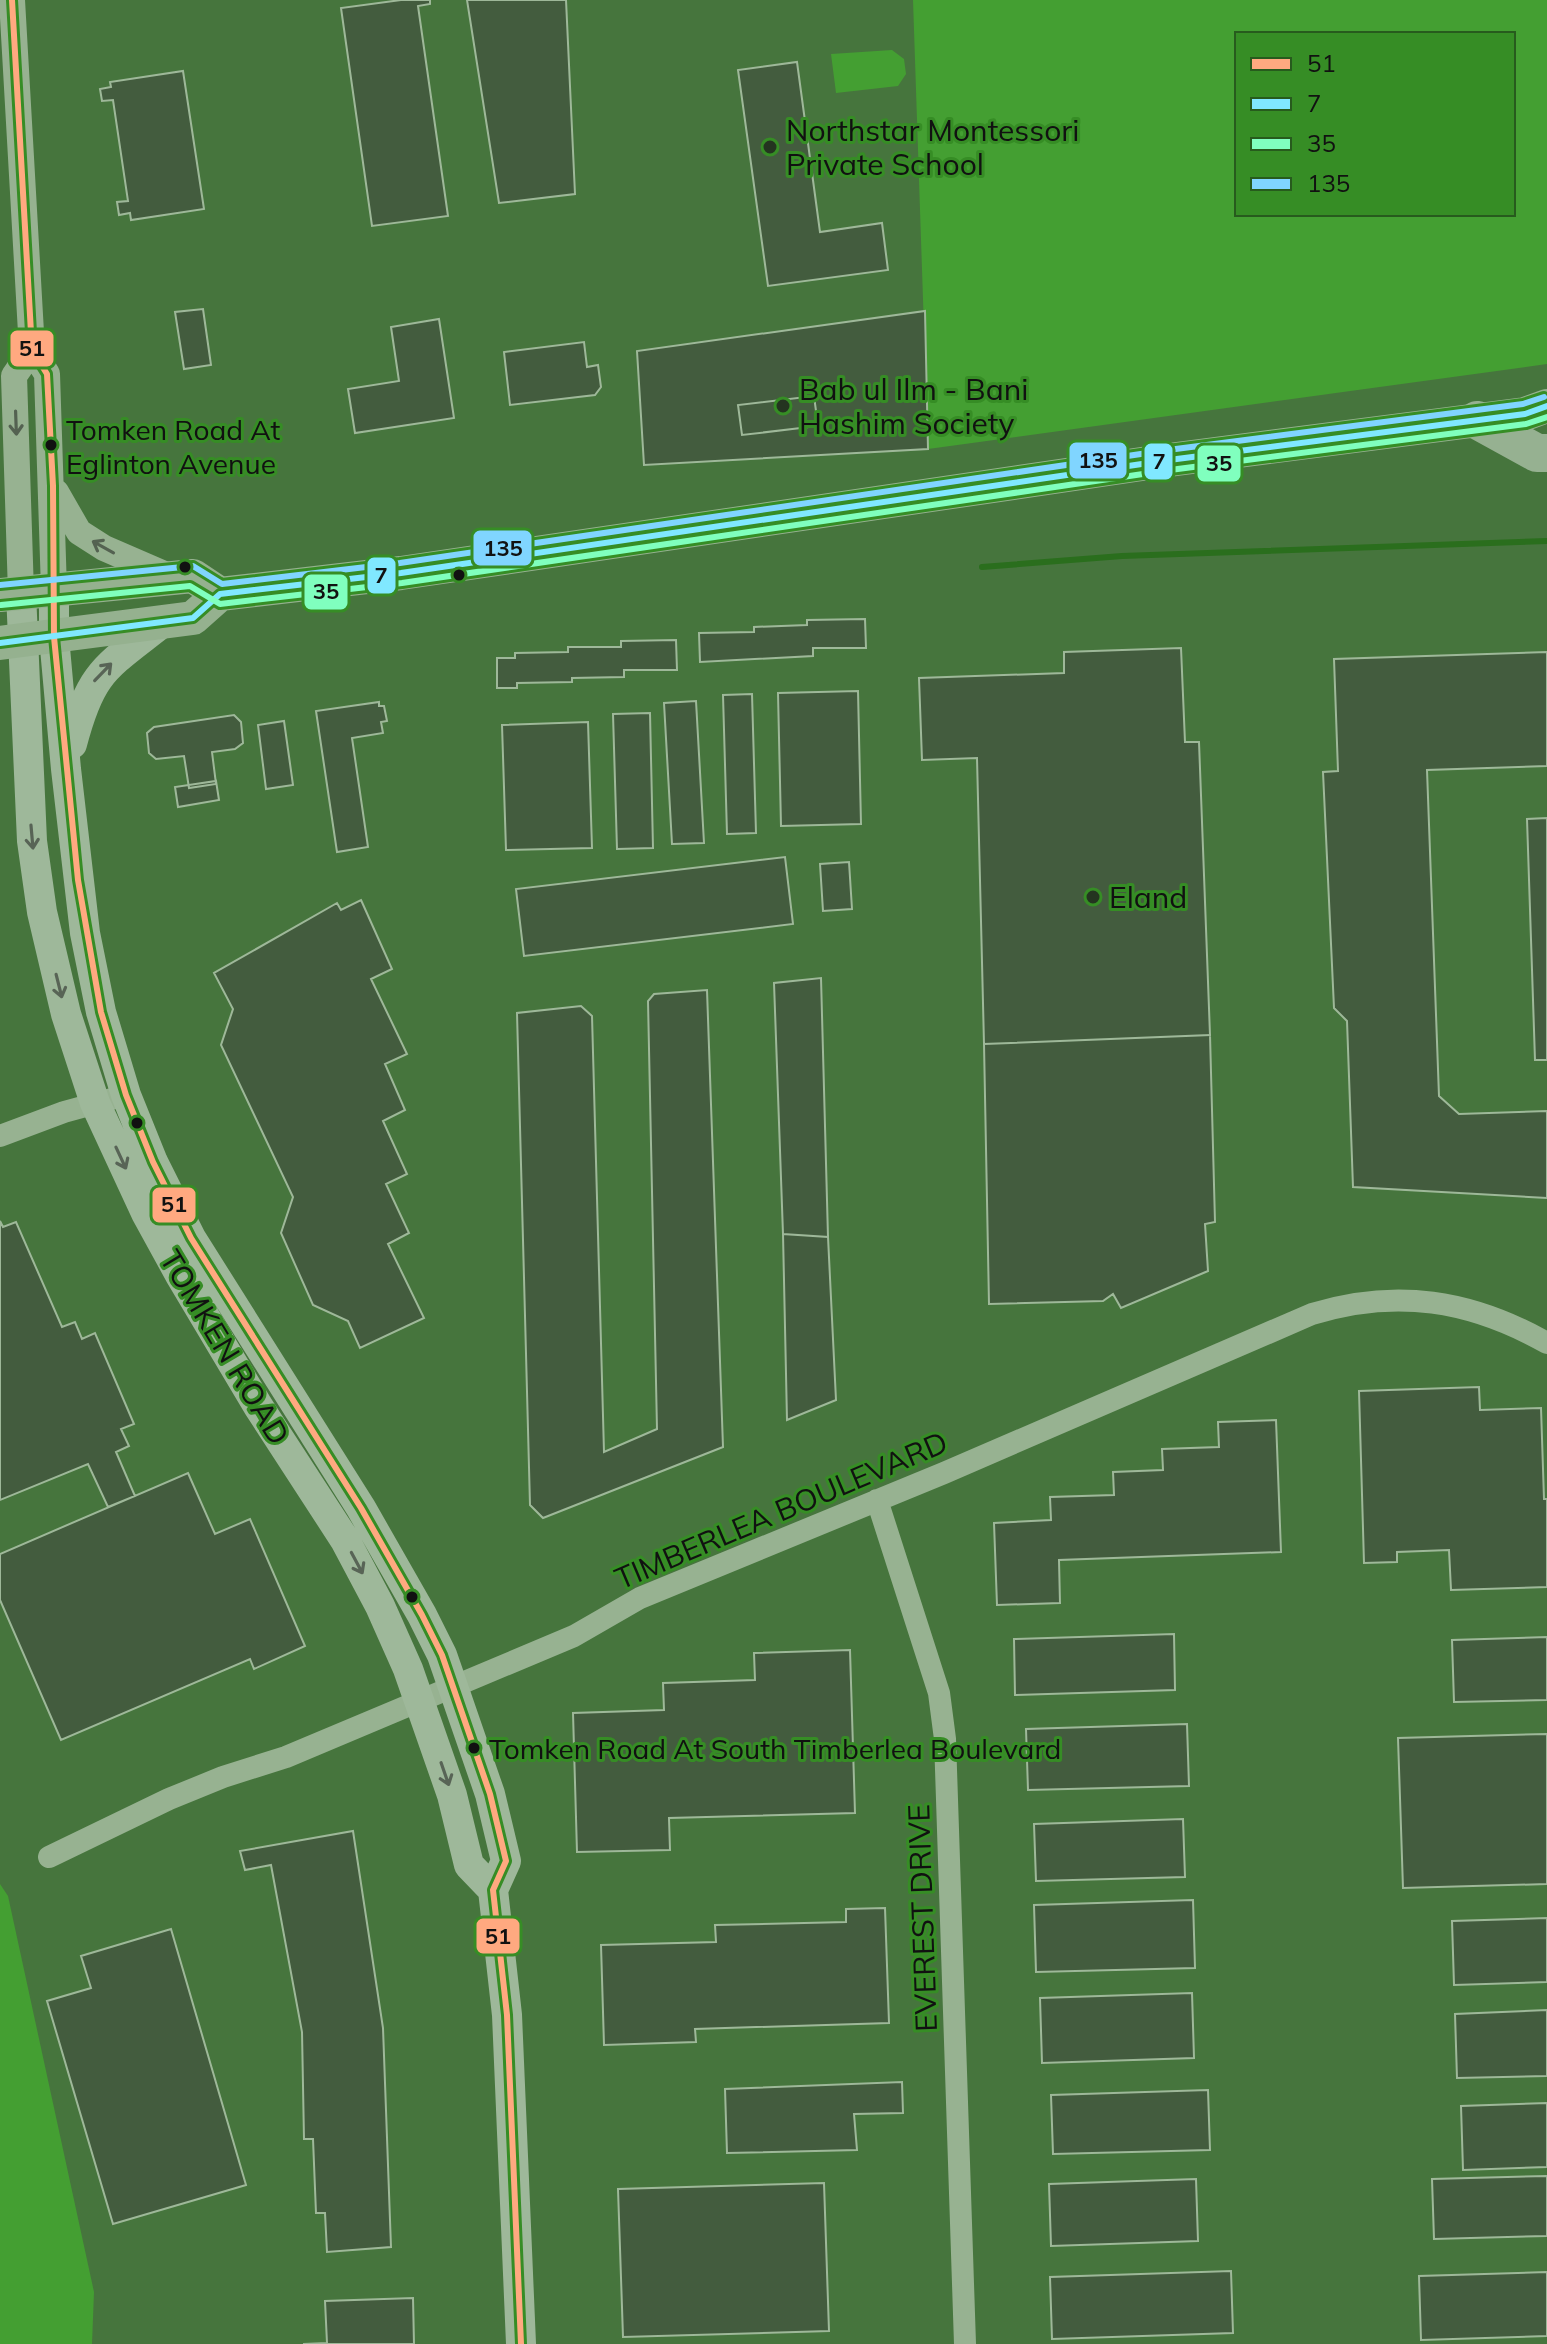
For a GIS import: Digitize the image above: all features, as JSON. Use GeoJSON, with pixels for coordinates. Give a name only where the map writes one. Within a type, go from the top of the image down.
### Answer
{"type":"FeatureCollection","features":[{"type":"Feature","properties":{"kind":"highway"},"geometry":{"type":"LineString","coordinates":[[1477,420],[1537,453],[1547,453]]}},
{"type":"Feature","properties":{"kind":"main road"},"geometry":{"type":"LineString","coordinates":[[26,640],[193,618],[220,594],[401,573],[1169,460],[1540,411]]}},
{"type":"Feature","properties":{"kind":"main road"},"geometry":{"type":"LineString","coordinates":[[25,593],[193,576],[220,594]]}},
{"type":"Feature","properties":{"kind":"main road","name":"TOMKEN ROAD"},"geometry":{"type":"LineString","coordinates":[[25,593],[27,762],[32,841],[42,912],[66,1014],[95,1103],[146,1213],[180,1275],[258,1406],[345,1540],[380,1606],[419,1700],[452,1795],[469,1865],[493,1890]]}},
{"type":"Feature","properties":{"kind":"main road"},"geometry":{"type":"LineString","coordinates":[[66,769],[89,686],[106,668],[162,623]]}},
{"type":"Feature","properties":{"kind":"main road","name":"TOMKEN ROAD"},"geometry":{"type":"LineString","coordinates":[[26,640],[66,769],[85,933],[101,1012],[126,1095],[153,1162],[191,1238],[402,1577],[442,1655],[490,1794],[506,1861],[493,1890],[507,2015],[521,2344]]}},
{"type":"Feature","properties":{"kind":"main road"},"geometry":{"type":"LineString","coordinates":[[0,717],[27,762]]}},
{"type":"Feature","properties":{"kind":"street","name":"TOMKEN ROAD"},"geometry":{"type":"LineString","coordinates":[[12,0],[32,350],[47,374],[53,486],[25,593]]}},
{"type":"Feature","properties":{"kind":"street","name":"TOMKEN ROAD"},"geometry":{"type":"LineString","coordinates":[[25,593],[14,376],[32,350]]}},
{"type":"Feature","properties":{"kind":"street"},"geometry":{"type":"LineString","coordinates":[[53,486],[79,532],[104,548],[174,579]]}},
{"type":"Feature","properties":{"kind":"street"},"geometry":{"type":"LineString","coordinates":[[0,1136],[126,1095]]}},
{"type":"Feature","properties":{"kind":"street","name":"TIMBERLEA BOULEVARD"},"geometry":{"type":"LineString","coordinates":[[49,1857],[169,1799],[223,1777],[286,1757],[574,1636],[640,1598],[877,1500],[1276,1328],[1339,1306],[1401,1301],[1455,1304],[1547,1343]]}},
{"type":"Feature","properties":{"kind":"street","name":"EVEREST DRIVE"},"geometry":{"type":"LineString","coordinates":[[877,1500],[939,1693],[945,1739],[965,2344]]}},
{"type":"Feature","properties":{"kind":"green space"},"geometry":{"type":"Polygon","coordinates":[[[913,0],[1547,0],[1547,364],[928,449],[913,0]]]}},
{"type":"Feature","properties":{"kind":"green space"},"geometry":{"type":"Polygon","coordinates":[[[892,50],[904,59],[906,74],[898,86],[836,93],[831,54],[892,50]]]}},
{"type":"Feature","properties":{"kind":"green space"},"geometry":{"type":"Polygon","coordinates":[[[0,1884],[8,1896],[94,2292],[92,2344],[0,2344],[0,1884]]]}},
{"type":"Feature","properties":{"kind":"building"},"geometry":{"type":"Polygon","coordinates":[[[401,0],[430,0],[430,4],[418,6],[448,216],[372,226],[341,8],[401,0]]]}},
{"type":"Feature","properties":{"kind":"building"},"geometry":{"type":"Polygon","coordinates":[[[467,0],[566,0],[575,194],[499,203],[467,0]]]}},
{"type":"Feature","properties":{"kind":"building"},"geometry":{"type":"Polygon","coordinates":[[[797,62],[820,232],[882,223],[888,270],[768,286],[738,70],[797,62]]]}},
{"type":"Feature","properties":{"kind":"building"},"geometry":{"type":"Polygon","coordinates":[[[183,71],[204,209],[131,220],[130,213],[119,215],[117,202],[128,201],[113,100],[102,101],[100,89],[111,87],[110,82],[183,71]]]}},
{"type":"Feature","properties":{"kind":"building"},"geometry":{"type":"Polygon","coordinates":[[[203,309],[211,365],[184,369],[175,312],[203,309]]]}},
{"type":"Feature","properties":{"kind":"building","name":"Bab ul Ilm - Bani Hashim Society"},"geometry":{"type":"Polygon","coordinates":[[[925,311],[928,449],[644,465],[637,351],[925,311]]]}},
{"type":"Feature","properties":{"kind":"building"},"geometry":{"type":"Polygon","coordinates":[[[439,319],[454,418],[355,433],[348,389],[399,381],[391,327],[439,319]]]}},
{"type":"Feature","properties":{"kind":"building"},"geometry":{"type":"Polygon","coordinates":[[[584,342],[587,367],[598,365],[601,387],[595,395],[510,405],[504,352],[584,342]]]}},
{"type":"Feature","properties":{"kind":"building","name":"Bab ul Ilm - Bani Hashim Society"},"geometry":{"type":"Polygon","coordinates":[[[814,396],[818,426],[742,435],[738,405],[814,396]]]}},
{"type":"Feature","properties":{"kind":"building"},"geometry":{"type":"Polygon","coordinates":[[[865,619],[866,648],[813,648],[813,656],[700,662],[699,633],[754,632],[754,627],[807,625],[807,620],[865,619]]]}},
{"type":"Feature","properties":{"kind":"building"},"geometry":{"type":"Polygon","coordinates":[[[676,640],[677,670],[624,670],[624,677],[572,678],[572,682],[517,683],[517,688],[497,688],[497,658],[515,658],[515,653],[568,652],[568,647],[621,647],[621,641],[676,640]]]}},
{"type":"Feature","properties":{"kind":"building","name":"Eland"},"geometry":{"type":"Polygon","coordinates":[[[1181,648],[1185,742],[1199,742],[1210,1035],[984,1044],[977,758],[922,760],[919,678],[1064,673],[1064,652],[1181,648]]]}},
{"type":"Feature","properties":{"kind":"building"},"geometry":{"type":"Polygon","coordinates":[[[1547,652],[1547,766],[1427,770],[1439,1096],[1459,1114],[1547,1111],[1547,1198],[1353,1187],[1347,1021],[1334,1008],[1323,772],[1338,771],[1334,659],[1547,652]]]}},
{"type":"Feature","properties":{"kind":"building"},"geometry":{"type":"Polygon","coordinates":[[[858,691],[861,824],[781,826],[778,693],[858,691]]]}},
{"type":"Feature","properties":{"kind":"building"},"geometry":{"type":"Polygon","coordinates":[[[752,694],[756,833],[727,834],[723,695],[752,694]]]}},
{"type":"Feature","properties":{"kind":"building"},"geometry":{"type":"Polygon","coordinates":[[[696,701],[704,843],[672,844],[664,703],[696,701]]]}},
{"type":"Feature","properties":{"kind":"building"},"geometry":{"type":"Polygon","coordinates":[[[379,702],[379,706],[384,706],[387,721],[381,722],[383,733],[352,738],[368,847],[337,852],[316,711],[379,702]]]}},
{"type":"Feature","properties":{"kind":"building"},"geometry":{"type":"Polygon","coordinates":[[[650,713],[653,848],[617,849],[613,714],[650,713]]]}},
{"type":"Feature","properties":{"kind":"building"},"geometry":{"type":"Polygon","coordinates":[[[234,715],[241,722],[243,743],[235,749],[212,752],[216,784],[189,788],[184,756],[156,759],[149,753],[147,733],[154,727],[234,715]]]}},
{"type":"Feature","properties":{"kind":"building"},"geometry":{"type":"Polygon","coordinates":[[[284,721],[293,785],[266,789],[258,725],[284,721]]]}},
{"type":"Feature","properties":{"kind":"building"},"geometry":{"type":"Polygon","coordinates":[[[588,722],[592,848],[506,850],[502,725],[588,722]]]}},
{"type":"Feature","properties":{"kind":"building"},"geometry":{"type":"Polygon","coordinates":[[[216,781],[219,800],[178,807],[175,787],[216,781]]]}},
{"type":"Feature","properties":{"kind":"building"},"geometry":{"type":"Polygon","coordinates":[[[1547,818],[1547,1060],[1535,1060],[1527,819],[1547,818]]]}},
{"type":"Feature","properties":{"kind":"building"},"geometry":{"type":"Polygon","coordinates":[[[785,857],[793,924],[524,956],[516,889],[785,857]]]}},
{"type":"Feature","properties":{"kind":"building"},"geometry":{"type":"Polygon","coordinates":[[[849,862],[852,909],[823,911],[820,864],[849,862]]]}},
{"type":"Feature","properties":{"kind":"building"},"geometry":{"type":"Polygon","coordinates":[[[361,900],[392,969],[371,979],[407,1054],[385,1064],[405,1110],[383,1121],[407,1174],[386,1184],[409,1233],[388,1244],[424,1318],[360,1348],[348,1321],[313,1305],[281,1233],[293,1197],[221,1045],[233,1009],[214,973],[337,903],[341,910],[361,900]]]}},
{"type":"Feature","properties":{"kind":"building"},"geometry":{"type":"Polygon","coordinates":[[[821,978],[828,1237],[783,1234],[774,983],[821,978]]]}},
{"type":"Feature","properties":{"kind":"building"},"geometry":{"type":"Polygon","coordinates":[[[707,990],[723,1447],[543,1518],[530,1505],[517,1013],[581,1006],[592,1016],[604,1452],[657,1429],[648,1001],[654,994],[707,990]]]}},
{"type":"Feature","properties":{"kind":"building"},"geometry":{"type":"Polygon","coordinates":[[[1210,1035],[1215,1222],[1205,1224],[1208,1271],[1121,1308],[1113,1294],[1103,1301],[989,1304],[984,1044],[1210,1035]]]}},
{"type":"Feature","properties":{"kind":"building"},"geometry":{"type":"Polygon","coordinates":[[[0,1221],[3,1227],[16,1222],[62,1327],[75,1322],[82,1339],[95,1333],[134,1424],[121,1429],[129,1446],[116,1452],[135,1496],[108,1507],[88,1464],[0,1500],[0,1221]]]}},
{"type":"Feature","properties":{"kind":"building"},"geometry":{"type":"Polygon","coordinates":[[[783,1234],[828,1237],[836,1400],[787,1420],[783,1234]]]}},
{"type":"Feature","properties":{"kind":"building"},"geometry":{"type":"Polygon","coordinates":[[[1479,1387],[1480,1410],[1541,1408],[1544,1499],[1547,1499],[1547,1587],[1451,1590],[1449,1550],[1397,1552],[1397,1562],[1364,1563],[1359,1391],[1479,1387]]]}},
{"type":"Feature","properties":{"kind":"building"},"geometry":{"type":"Polygon","coordinates":[[[1276,1420],[1281,1552],[1059,1560],[1060,1603],[997,1605],[994,1523],[1051,1520],[1050,1497],[1114,1495],[1113,1472],[1163,1470],[1162,1449],[1219,1447],[1218,1422],[1276,1420]]]}},
{"type":"Feature","properties":{"kind":"building"},"geometry":{"type":"Polygon","coordinates":[[[188,1473],[215,1534],[250,1519],[305,1646],[254,1669],[250,1659],[61,1740],[0,1600],[0,1554],[188,1473]]]}},
{"type":"Feature","properties":{"kind":"building"},"geometry":{"type":"Polygon","coordinates":[[[1174,1634],[1175,1690],[1015,1695],[1014,1639],[1174,1634]]]}},
{"type":"Feature","properties":{"kind":"building"},"geometry":{"type":"Polygon","coordinates":[[[1547,1637],[1547,1700],[1454,1702],[1452,1640],[1547,1637]]]}},
{"type":"Feature","properties":{"kind":"building"},"geometry":{"type":"Polygon","coordinates":[[[850,1650],[855,1813],[669,1818],[670,1850],[577,1852],[573,1713],[664,1710],[663,1683],[755,1680],[754,1653],[850,1650]]]}},
{"type":"Feature","properties":{"kind":"building"},"geometry":{"type":"Polygon","coordinates":[[[1187,1724],[1189,1786],[1028,1790],[1026,1729],[1187,1724]]]}},
{"type":"Feature","properties":{"kind":"building"},"geometry":{"type":"Polygon","coordinates":[[[1547,1734],[1547,1884],[1403,1888],[1398,1738],[1547,1734]]]}},
{"type":"Feature","properties":{"kind":"building"},"geometry":{"type":"Polygon","coordinates":[[[1183,1819],[1185,1877],[1036,1881],[1034,1824],[1183,1819]]]}},
{"type":"Feature","properties":{"kind":"building"},"geometry":{"type":"Polygon","coordinates":[[[353,1831],[383,2028],[391,2247],[327,2252],[325,2213],[316,2213],[313,2139],[304,2139],[302,2032],[271,1865],[245,1870],[240,1851],[353,1831]]]}},
{"type":"Feature","properties":{"kind":"building"},"geometry":{"type":"Polygon","coordinates":[[[1193,1900],[1195,1968],[1036,1972],[1034,1905],[1193,1900]]]}},
{"type":"Feature","properties":{"kind":"building"},"geometry":{"type":"Polygon","coordinates":[[[885,1908],[889,2023],[695,2029],[696,2042],[604,2045],[601,1945],[716,1942],[715,1925],[846,1922],[846,1909],[885,1908]]]}},
{"type":"Feature","properties":{"kind":"building"},"geometry":{"type":"Polygon","coordinates":[[[1547,1918],[1547,1982],[1454,1985],[1452,1921],[1547,1918]]]}},
{"type":"Feature","properties":{"kind":"building"},"geometry":{"type":"Polygon","coordinates":[[[171,1929],[246,2185],[113,2224],[47,2001],[91,1988],[81,1956],[171,1929]]]}},
{"type":"Feature","properties":{"kind":"building"},"geometry":{"type":"Polygon","coordinates":[[[1192,1993],[1194,2058],[1042,2063],[1040,1998],[1192,1993]]]}},
{"type":"Feature","properties":{"kind":"building"},"geometry":{"type":"Polygon","coordinates":[[[1547,2010],[1547,2076],[1457,2078],[1455,2014],[1547,2010]]]}},
{"type":"Feature","properties":{"kind":"building"},"geometry":{"type":"Polygon","coordinates":[[[902,2082],[903,2113],[854,2114],[857,2150],[727,2153],[725,2089],[902,2082]]]}},
{"type":"Feature","properties":{"kind":"building"},"geometry":{"type":"Polygon","coordinates":[[[1208,2090],[1210,2150],[1053,2154],[1051,2095],[1208,2090]]]}},
{"type":"Feature","properties":{"kind":"building"},"geometry":{"type":"Polygon","coordinates":[[[1547,2103],[1547,2167],[1463,2170],[1461,2106],[1547,2103]]]}},
{"type":"Feature","properties":{"kind":"building"},"geometry":{"type":"Polygon","coordinates":[[[1547,2176],[1547,2236],[1434,2239],[1432,2179],[1547,2176]]]}},
{"type":"Feature","properties":{"kind":"building"},"geometry":{"type":"Polygon","coordinates":[[[1196,2179],[1198,2241],[1051,2246],[1049,2184],[1196,2179]]]}},
{"type":"Feature","properties":{"kind":"building"},"geometry":{"type":"Polygon","coordinates":[[[824,2183],[829,2331],[623,2337],[618,2189],[824,2183]]]}},
{"type":"Feature","properties":{"kind":"building"},"geometry":{"type":"Polygon","coordinates":[[[1231,2271],[1233,2333],[1052,2339],[1050,2277],[1231,2271]]]}},
{"type":"Feature","properties":{"kind":"building"},"geometry":{"type":"Polygon","coordinates":[[[1547,2272],[1547,2336],[1421,2340],[1419,2276],[1547,2272]]]}},
{"type":"Feature","properties":{"kind":"building"},"geometry":{"type":"Polygon","coordinates":[[[413,2298],[414,2344],[303,2344],[327,2343],[325,2301],[413,2298]]]}},
{"type":"Feature","properties":{"kind":"waterway"},"geometry":{"type":"LineString","coordinates":[[982,567],[1122,556],[1547,541]]}},
{"type":"Feature","properties":{"kind":"transit line","name":"51"},"geometry":{"type":"LineString","coordinates":[[12,0],[32,350],[47,374],[53,486],[54,637],[78,880],[101,1012],[126,1095],[153,1162],[191,1238],[361,1508],[422,1615],[442,1655],[490,1794],[506,1861],[493,1890],[507,2015],[521,2344]]}},
{"type":"Feature","properties":{"kind":"transit line","name":"135"},"geometry":{"type":"LineString","coordinates":[[0,585],[193,566],[222,584],[400,563],[1168,450],[1523,404],[1544,397]]}},
{"type":"Feature","properties":{"kind":"transit line","name":"7"},"geometry":{"type":"LineString","coordinates":[[0,643],[193,618],[220,594],[401,573],[1169,460],[1525,414],[1547,406]]}},
{"type":"Feature","properties":{"kind":"transit line","name":"35"},"geometry":{"type":"LineString","coordinates":[[1,605],[190,586],[220,604],[402,583],[1170,470],[1526,424],[1547,417]]}},
{"type":"Feature","properties":{"kind":"place","name":"Northstar Montessori Private School"},"geometry":{"type":"Point","coordinates":[770,147]}},
{"type":"Feature","properties":{"kind":"place","name":"Bab ul Ilm - Bani Hashim Society"},"geometry":{"type":"Point","coordinates":[783,406]}},
{"type":"Feature","properties":{"kind":"place","name":"Tomken Road At Eglinton Avenue"},"geometry":{"type":"Point","coordinates":[51,445]}},
{"type":"Feature","properties":{"kind":"place","name":"Eland"},"geometry":{"type":"Point","coordinates":[1093,897]}},
{"type":"Feature","properties":{"kind":"place","name":"Tomken Road At South Timberlea Boulevard"},"geometry":{"type":"Point","coordinates":[474,1748]}}]}
